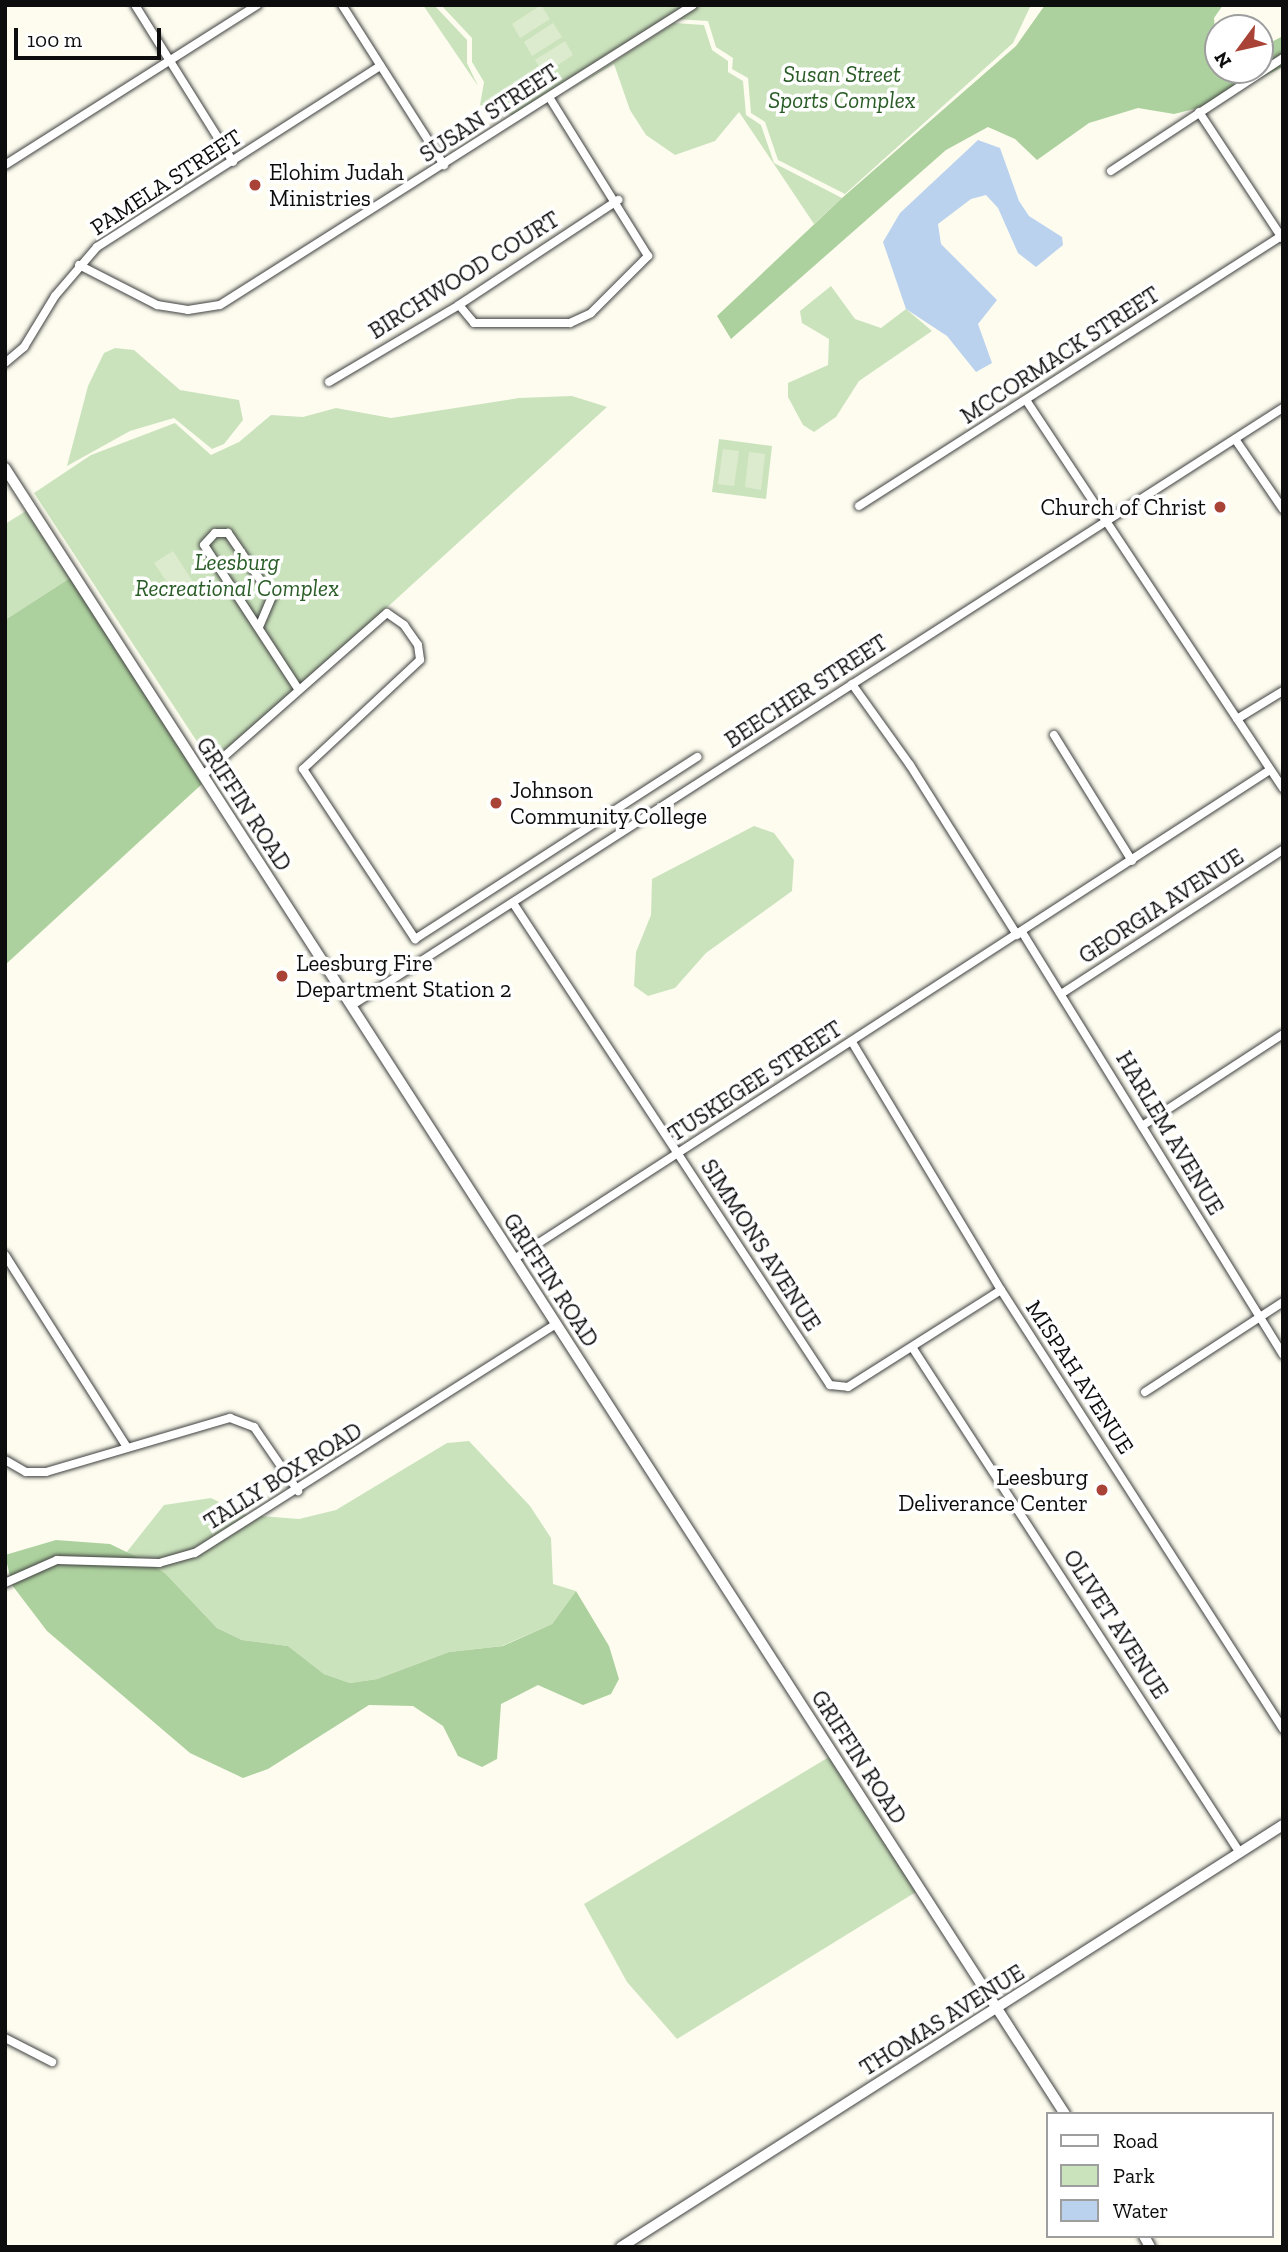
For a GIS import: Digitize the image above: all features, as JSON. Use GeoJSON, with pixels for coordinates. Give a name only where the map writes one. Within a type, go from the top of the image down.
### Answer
{"type":"FeatureCollection","features":[{"type":"Feature","properties":{"kind":"street"},"geometry":{"type":"LineString","coordinates":[[135,5],[233,162]]}},
{"type":"Feature","properties":{"kind":"street"},"geometry":{"type":"LineString","coordinates":[[5,165],[257,5]]}},
{"type":"Feature","properties":{"kind":"street"},"geometry":{"type":"LineString","coordinates":[[342,5],[444,165]]}},
{"type":"Feature","properties":{"kind":"street","name":"SUSAN STREET"},"geometry":{"type":"LineString","coordinates":[[79,265],[157,305],[188,310],[220,305],[693,5]]}},
{"type":"Feature","properties":{"kind":"street"},"geometry":{"type":"LineString","coordinates":[[1111,171],[1283,58]]}},
{"type":"Feature","properties":{"kind":"street","name":"PAMELA STREET"},"geometry":{"type":"LineString","coordinates":[[5,363],[24,347],[79,265],[97,247],[380,66]]}},
{"type":"Feature","properties":{"kind":"street"},"geometry":{"type":"LineString","coordinates":[[459,305],[474,323],[570,323],[591,313],[648,256],[618,200],[549,97]]}},
{"type":"Feature","properties":{"kind":"street"},"geometry":{"type":"LineString","coordinates":[[1199,112],[1282,237]]}},
{"type":"Feature","properties":{"kind":"street","name":"BIRCHWOOD COURT"},"geometry":{"type":"LineString","coordinates":[[329,382],[459,305],[618,200]]}},
{"type":"Feature","properties":{"kind":"street","name":"MCCORMACK STREET"},"geometry":{"type":"LineString","coordinates":[[859,506],[1282,237]]}},
{"type":"Feature","properties":{"kind":"street"},"geometry":{"type":"LineString","coordinates":[[1026,400],[1283,789]]}},
{"type":"Feature","properties":{"kind":"street","name":"BEECHER STREET"},"geometry":{"type":"LineString","coordinates":[[351,1006],[1283,408]]}},
{"type":"Feature","properties":{"kind":"street"},"geometry":{"type":"LineString","coordinates":[[1235,439],[1283,509]]}},
{"type":"Feature","properties":{"kind":"street","name":"GRIFFIN ROAD"},"geometry":{"type":"LineString","coordinates":[[5,468],[1064,2112]]}},
{"type":"Feature","properties":{"kind":"street"},"geometry":{"type":"LineString","coordinates":[[259,627],[272,597],[228,533],[215,533],[204,545],[299,690]]}},
{"type":"Feature","properties":{"kind":"street"},"geometry":{"type":"LineString","coordinates":[[203,775],[387,613],[404,625],[418,645],[420,660],[303,769],[415,939],[696,757]]}},
{"type":"Feature","properties":{"kind":"street","name":"HARLEM AVENUE"},"geometry":{"type":"LineString","coordinates":[[852,684],[1060,994],[1283,1355]]}},
{"type":"Feature","properties":{"kind":"street"},"geometry":{"type":"LineString","coordinates":[[1237,719],[1283,691]]}},
{"type":"Feature","properties":{"kind":"street"},"geometry":{"type":"LineString","coordinates":[[1054,736],[1132,861]]}},
{"type":"Feature","properties":{"kind":"street","name":"TUSKEGEE STREET"},"geometry":{"type":"LineString","coordinates":[[514,1259],[1270,770]]}},
{"type":"Feature","properties":{"kind":"street","name":"GEORGIA AVENUE"},"geometry":{"type":"LineString","coordinates":[[1060,994],[1283,850]]}},
{"type":"Feature","properties":{"kind":"street","name":"SIMMONS AVENUE"},"geometry":{"type":"LineString","coordinates":[[513,903],[826,1382],[845,1388],[912,1347]]}},
{"type":"Feature","properties":{"kind":"street"},"geometry":{"type":"LineString","coordinates":[[1142,1126],[1283,1034]]}},
{"type":"Feature","properties":{"kind":"street","name":"MISPAH AVENUE"},"geometry":{"type":"LineString","coordinates":[[852,1042],[1001,1290],[1283,1729]]}},
{"type":"Feature","properties":{"kind":"street"},"geometry":{"type":"LineString","coordinates":[[5,1255],[127,1447]]}},
{"type":"Feature","properties":{"kind":"street"},"geometry":{"type":"LineString","coordinates":[[912,1347],[1001,1290]]}},
{"type":"Feature","properties":{"kind":"street"},"geometry":{"type":"LineString","coordinates":[[1145,1392],[1283,1303]]}},
{"type":"Feature","properties":{"kind":"street","name":"TALLY BOX ROAD"},"geometry":{"type":"LineString","coordinates":[[5,1583],[42,1564],[72,1558],[174,1561],[298,1491],[556,1324]]}},
{"type":"Feature","properties":{"kind":"street","name":"OLIVET AVENUE"},"geometry":{"type":"LineString","coordinates":[[912,1347],[1240,1853]]}},
{"type":"Feature","properties":{"kind":"street"},"geometry":{"type":"LineString","coordinates":[[5,1460],[26,1472],[46,1472],[204,1421],[241,1420],[264,1438],[298,1491]]}},
{"type":"Feature","properties":{"kind":"street","name":"THOMAS AVENUE"},"geometry":{"type":"LineString","coordinates":[[621,2247],[1283,1825]]}},
{"type":"Feature","properties":{"kind":"street"},"geometry":{"type":"LineString","coordinates":[[5,2038],[52,2062]]}},
{"type":"Feature","properties":{"kind":"green space"},"geometry":{"type":"Polygon","coordinates":[[[423,5],[434,5],[467,40],[467,63],[478,86],[423,5]]]}},
{"type":"Feature","properties":{"kind":"green space","name":"Susan Street Sports Complex"},"geometry":{"type":"Polygon","coordinates":[[[441,5],[1031,5],[1013,43],[845,194],[778,160],[765,122],[751,113],[748,78],[732,69],[733,58],[716,47],[708,21],[673,19],[518,117],[480,105],[484,82],[472,62],[472,38],[441,5]]]}},
{"type":"Feature","properties":{"kind":"green space"},"geometry":{"type":"Polygon","coordinates":[[[541,5],[550,19],[520,38],[512,24],[541,5]]]}},
{"type":"Feature","properties":{"kind":"green space"},"geometry":{"type":"Polygon","coordinates":[[[1045,5],[1223,5],[1217,14],[1204,14],[1204,84],[1248,84],[1198,108],[1174,114],[1138,108],[1089,123],[1037,160],[1015,139],[988,127],[946,150],[731,339],[717,316],[842,198],[1016,46],[1045,5]]]}},
{"type":"Feature","properties":{"kind":"green space"},"geometry":{"type":"Polygon","coordinates":[[[553,23],[562,37],[532,56],[524,42],[553,23]]]}},
{"type":"Feature","properties":{"kind":"green space"},"geometry":{"type":"Polygon","coordinates":[[[674,23],[704,25],[712,50],[728,61],[728,72],[743,81],[746,115],[761,125],[774,163],[842,198],[814,224],[739,112],[715,141],[675,155],[646,135],[630,110],[614,64],[565,93],[674,23]]]}},
{"type":"Feature","properties":{"kind":"green space"},"geometry":{"type":"Polygon","coordinates":[[[1283,36],[1283,67],[1274,71],[1274,41],[1283,36]]]}},
{"type":"Feature","properties":{"kind":"green space"},"geometry":{"type":"Polygon","coordinates":[[[565,41],[573,55],[544,74],[535,60],[565,41]]]}},
{"type":"Feature","properties":{"kind":"green space"},"geometry":{"type":"Polygon","coordinates":[[[831,286],[855,319],[881,328],[906,309],[932,331],[859,381],[836,417],[814,432],[803,425],[788,397],[788,383],[828,365],[829,339],[802,323],[800,311],[831,286]]]}},
{"type":"Feature","properties":{"kind":"green space"},"geometry":{"type":"Polygon","coordinates":[[[115,348],[134,350],[180,390],[239,400],[243,420],[224,444],[212,449],[174,418],[130,431],[67,466],[88,386],[104,353],[115,348]]]}},
{"type":"Feature","properties":{"kind":"green space","name":"Leesburg Recreational Complex"},"geometry":{"type":"Polygon","coordinates":[[[572,396],[607,407],[213,766],[34,493],[91,455],[175,423],[211,455],[239,442],[271,415],[303,417],[336,408],[391,418],[519,398],[572,396]]]}},
{"type":"Feature","properties":{"kind":"green space"},"geometry":{"type":"Polygon","coordinates":[[[719,439],[772,446],[766,499],[712,492],[719,439]]]}},
{"type":"Feature","properties":{"kind":"green space"},"geometry":{"type":"Polygon","coordinates":[[[723,449],[739,451],[734,486],[718,484],[723,449]]]}},
{"type":"Feature","properties":{"kind":"green space"},"geometry":{"type":"Polygon","coordinates":[[[749,452],[765,454],[761,490],[745,487],[749,452]]]}},
{"type":"Feature","properties":{"kind":"green space"},"geometry":{"type":"Polygon","coordinates":[[[26,511],[70,578],[5,620],[5,524],[26,511]]]}},
{"type":"Feature","properties":{"kind":"green space"},"geometry":{"type":"Polygon","coordinates":[[[173,551],[193,582],[175,594],[154,563],[173,551]]]}},
{"type":"Feature","properties":{"kind":"green space"},"geometry":{"type":"Polygon","coordinates":[[[70,578],[202,784],[5,965],[5,620],[70,578]]]}},
{"type":"Feature","properties":{"kind":"green space"},"geometry":{"type":"Polygon","coordinates":[[[754,826],[774,833],[794,860],[792,891],[706,953],[675,988],[648,996],[634,986],[636,952],[651,915],[652,879],[754,826]]]}},
{"type":"Feature","properties":{"kind":"green space"},"geometry":{"type":"Polygon","coordinates":[[[469,1441],[530,1506],[551,1538],[553,1584],[576,1591],[552,1624],[502,1646],[449,1652],[377,1679],[350,1683],[324,1674],[288,1646],[242,1640],[217,1628],[165,1573],[126,1553],[164,1505],[211,1498],[246,1515],[299,1519],[336,1510],[447,1443],[469,1441]]]}},
{"type":"Feature","properties":{"kind":"green space"},"geometry":{"type":"Polygon","coordinates":[[[56,1540],[110,1544],[141,1559],[165,1573],[217,1628],[242,1640],[288,1646],[324,1674],[350,1683],[377,1679],[449,1652],[503,1646],[552,1624],[576,1591],[609,1646],[619,1679],[611,1694],[583,1705],[538,1685],[501,1704],[497,1759],[482,1767],[458,1756],[443,1726],[413,1706],[369,1705],[268,1769],[243,1778],[190,1753],[47,1631],[12,1585],[5,1555],[56,1540]]]}},
{"type":"Feature","properties":{"kind":"green space"},"geometry":{"type":"Polygon","coordinates":[[[829,1757],[916,1892],[677,2039],[627,1982],[584,1904],[829,1757]]]}},
{"type":"Feature","properties":{"kind":"water"},"geometry":{"type":"Polygon","coordinates":[[[978,140],[1000,148],[1019,201],[1029,216],[1062,237],[1063,245],[1036,267],[1018,253],[998,208],[986,195],[971,199],[938,224],[941,244],[997,300],[978,324],[992,363],[976,372],[947,336],[906,309],[883,242],[900,213],[978,140]]]}},
{"type":"Feature","properties":{"kind":"place","name":"Elohim Judah Ministries"},"geometry":{"type":"Point","coordinates":[255,185]}},
{"type":"Feature","properties":{"kind":"place","name":"Church of Christ"},"geometry":{"type":"Point","coordinates":[1220,507]}},
{"type":"Feature","properties":{"kind":"place","name":"Johnson Community College"},"geometry":{"type":"Point","coordinates":[496,803]}},
{"type":"Feature","properties":{"kind":"place","name":"Leesburg Fire Department Station 2"},"geometry":{"type":"Point","coordinates":[282,976]}},
{"type":"Feature","properties":{"kind":"place","name":"Leesburg Deliverance Center"},"geometry":{"type":"Point","coordinates":[1102,1490]}}]}
